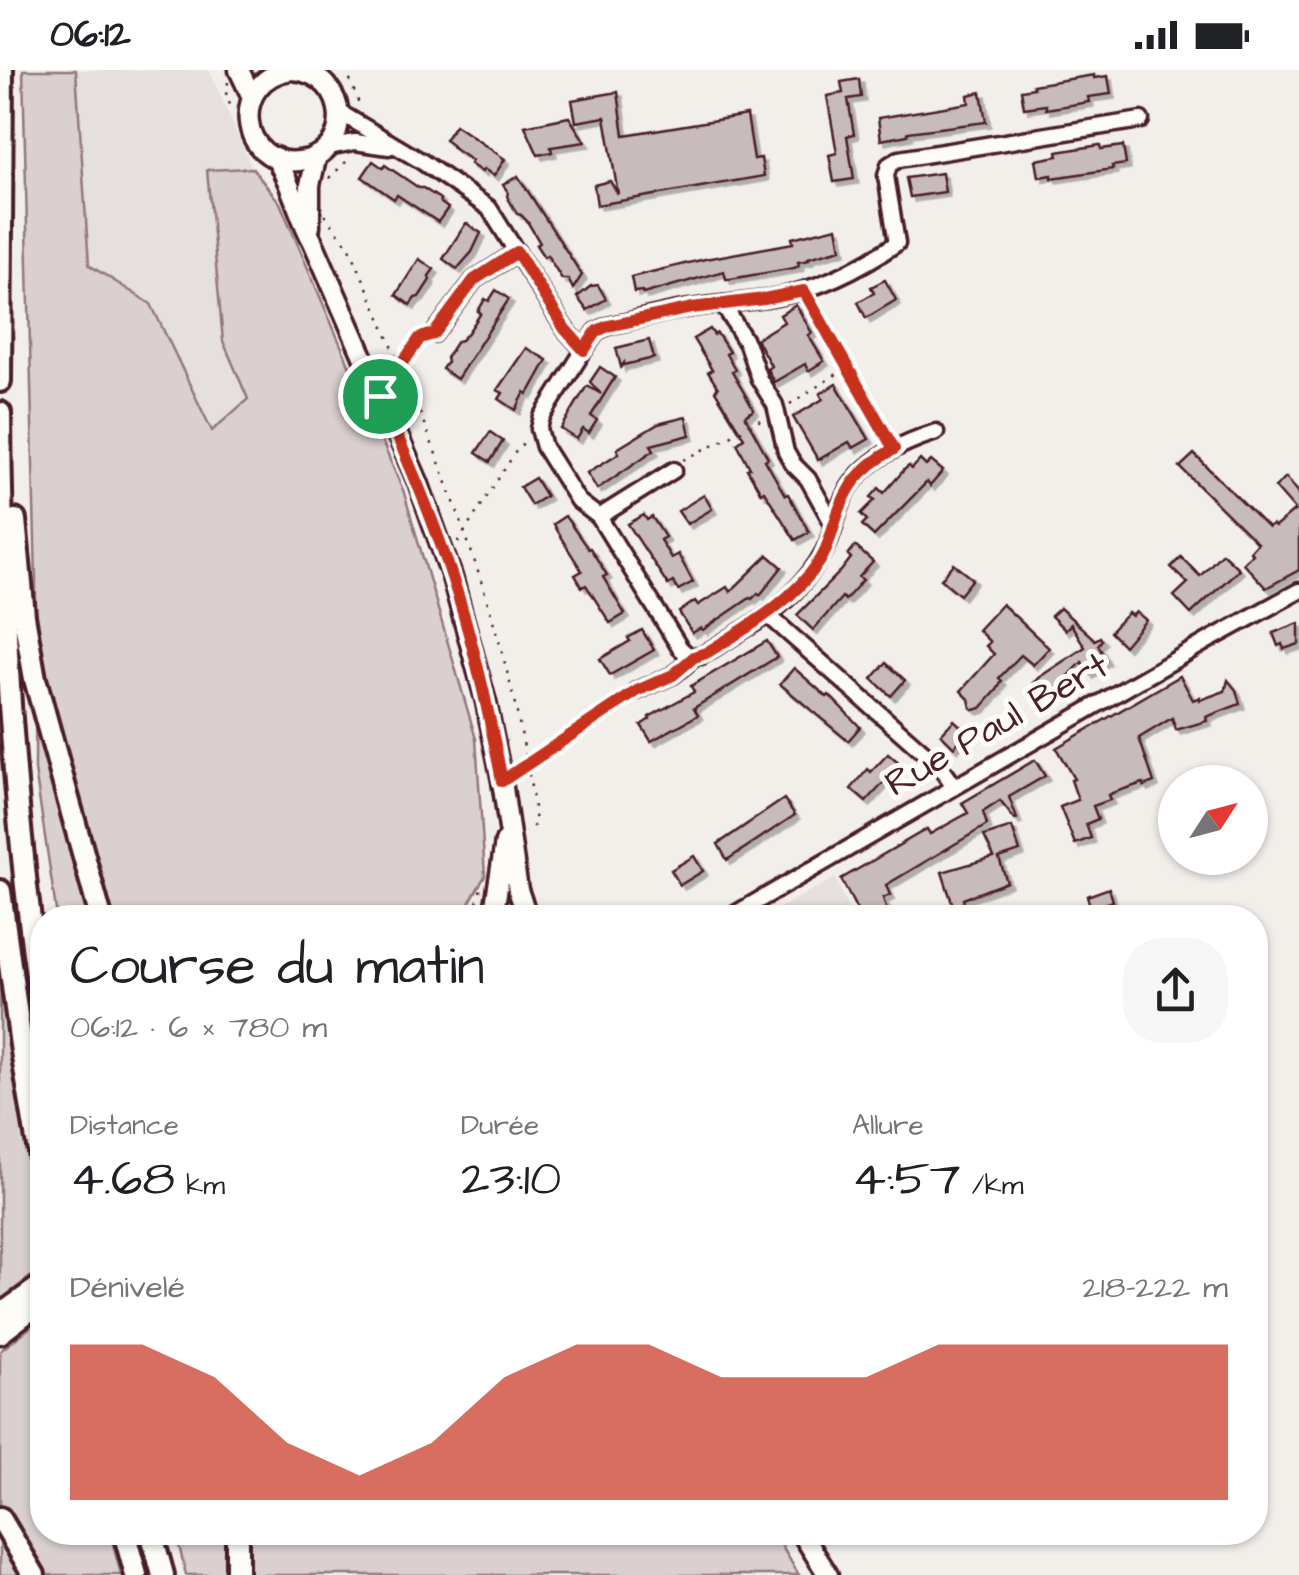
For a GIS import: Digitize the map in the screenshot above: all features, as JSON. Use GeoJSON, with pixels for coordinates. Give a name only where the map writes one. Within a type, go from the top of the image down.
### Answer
{"type":"FeatureCollection","features":[{"type":"Feature","properties":{"kind":"highway"},"geometry":{"type":"LineString","coordinates":[[0,381],[2,70]]}},
{"type":"Feature","properties":{"kind":"highway"},"geometry":{"type":"LineString","coordinates":[[0,395],[10,449],[18,565],[29,648],[97,905]]}},
{"type":"Feature","properties":{"kind":"highway"},"geometry":{"type":"LineString","coordinates":[[0,413],[10,702],[30,908]]}},
{"type":"Feature","properties":{"kind":"highway"},"geometry":{"type":"LineString","coordinates":[[0,891],[30,1099]]}},
{"type":"Feature","properties":{"kind":"highway"},"geometry":{"type":"LineString","coordinates":[[0,1518],[34,1575]]}},
{"type":"Feature","properties":{"kind":"highway"},"geometry":{"type":"LineString","coordinates":[[128,1545],[136,1575]]}},
{"type":"Feature","properties":{"kind":"highway"},"geometry":{"type":"LineString","coordinates":[[155,1545],[163,1575]]}},
{"type":"Feature","properties":{"kind":"highway"},"geometry":{"type":"LineString","coordinates":[[237,1545],[237,1575]]}},
{"type":"Feature","properties":{"kind":"main road"},"geometry":{"type":"LineString","coordinates":[[239,70],[252,97]]}},
{"type":"Feature","properties":{"kind":"main road"},"geometry":{"type":"LineString","coordinates":[[313,242],[310,178],[322,151],[337,131],[339,112],[329,79],[286,70],[260,84],[252,97],[248,113],[252,136],[286,175],[299,214],[418,482],[446,560],[479,672],[513,827],[522,905]]}},
{"type":"Feature","properties":{"kind":"main road"},"geometry":{"type":"LineString","coordinates":[[275,158],[296,161],[322,151]]}},
{"type":"Feature","properties":{"kind":"main road"},"geometry":{"type":"LineString","coordinates":[[495,905],[513,827]]}},
{"type":"Feature","properties":{"kind":"main road"},"geometry":{"type":"LineString","coordinates":[[0,1314],[30,1293]]}},
{"type":"Feature","properties":{"kind":"main road"},"geometry":{"type":"LineString","coordinates":[[0,1334],[30,1311]]}},
{"type":"Feature","properties":{"kind":"main road"},"geometry":{"type":"LineString","coordinates":[[803,1545],[816,1575]]}},
{"type":"Feature","properties":{"kind":"main road"},"geometry":{"type":"LineString","coordinates":[[807,1545],[828,1575]]}},
{"type":"Feature","properties":{"kind":"street"},"geometry":{"type":"LineString","coordinates":[[339,112],[489,208],[565,329],[584,350]]}},
{"type":"Feature","properties":{"kind":"street"},"geometry":{"type":"LineString","coordinates":[[694,657],[680,648],[600,517],[574,495],[544,448],[539,429],[542,418],[594,335],[602,328],[639,319],[804,291],[852,272],[896,244],[886,176],[893,162],[1142,120]]}},
{"type":"Feature","properties":{"kind":"street"},"geometry":{"type":"LineString","coordinates":[[322,151],[355,142],[399,149]]}},
{"type":"Feature","properties":{"kind":"street"},"geometry":{"type":"LineString","coordinates":[[434,334],[474,280],[517,252]]}},
{"type":"Feature","properties":{"kind":"street"},"geometry":{"type":"LineString","coordinates":[[724,304],[778,412],[786,452],[812,486],[834,526]]}},
{"type":"Feature","properties":{"kind":"street"},"geometry":{"type":"LineString","coordinates":[[637,691],[673,675],[694,657],[768,614],[823,555],[854,480],[894,449],[936,432]]}},
{"type":"Feature","properties":{"kind":"street"},"geometry":{"type":"LineString","coordinates":[[600,517],[674,470]]}},
{"type":"Feature","properties":{"kind":"street","name":"Rue Paul Bert"},"geometry":{"type":"LineString","coordinates":[[750,905],[1299,590]]}},
{"type":"Feature","properties":{"kind":"street"},"geometry":{"type":"LineString","coordinates":[[768,614],[940,768],[954,787]]}},
{"type":"Feature","properties":{"kind":"path"},"geometry":{"type":"LineString","coordinates":[[323,208],[350,248],[400,367],[466,531],[501,644],[536,823],[530,830],[513,827]]}},
{"type":"Feature","properties":{"kind":"path"},"geometry":{"type":"LineString","coordinates":[[804,291],[894,449]]}},
{"type":"Feature","properties":{"kind":"path"},"geometry":{"type":"LineString","coordinates":[[380,396],[420,338],[434,334]]}},
{"type":"Feature","properties":{"kind":"path"},"geometry":{"type":"LineString","coordinates":[[674,470],[680,462],[778,412],[848,367]]}},
{"type":"Feature","properties":{"kind":"path"},"geometry":{"type":"LineString","coordinates":[[446,560],[518,448],[539,429]]}},
{"type":"Feature","properties":{"kind":"path"},"geometry":{"type":"LineString","coordinates":[[502,781],[637,691]]}},
{"type":"Feature","properties":{"kind":"shaded area"},"geometry":{"type":"Polygon","coordinates":[[[23,70],[76,70],[89,265],[151,304],[212,431],[248,399],[223,341],[207,170],[252,168],[280,203],[404,493],[476,739],[485,876],[468,905],[55,905],[35,770],[36,581],[23,70]]]}},
{"type":"Feature","properties":{"kind":"shaded area"},"geometry":{"type":"Polygon","coordinates":[[[76,70],[209,70],[252,168],[207,170],[223,341],[249,399],[212,431],[151,304],[89,265],[76,70]]]}},
{"type":"Feature","properties":{"kind":"shaded area"},"geometry":{"type":"Polygon","coordinates":[[[835,878],[846,905],[785,905],[835,878]]]}},
{"type":"Feature","properties":{"kind":"shaded area"},"geometry":{"type":"Polygon","coordinates":[[[0,963],[30,1161],[30,1277],[0,1300],[0,963]]]}},
{"type":"Feature","properties":{"kind":"shaded area"},"geometry":{"type":"Polygon","coordinates":[[[30,1327],[30,1545],[113,1545],[121,1575],[0,1575],[0,1351],[30,1327]]]}},
{"type":"Feature","properties":{"kind":"shaded area"},"geometry":{"type":"Polygon","coordinates":[[[179,1545],[781,1545],[799,1575],[186,1575],[179,1545]]]}},
{"type":"Feature","properties":{"kind":"building"},"geometry":{"type":"Polygon","coordinates":[[[1094,75],[1108,76],[1111,94],[1046,109],[1046,105],[1024,108],[1021,90],[1094,75]]]}},
{"type":"Feature","properties":{"kind":"building"},"geometry":{"type":"Polygon","coordinates":[[[859,79],[861,97],[848,99],[854,134],[847,136],[854,179],[834,182],[829,155],[837,153],[827,96],[843,93],[841,82],[859,79]]]}},
{"type":"Feature","properties":{"kind":"building"},"geometry":{"type":"Polygon","coordinates":[[[618,92],[624,135],[747,115],[754,159],[761,158],[764,176],[597,205],[594,185],[610,181],[618,194],[605,117],[576,122],[572,100],[618,92]]]}},
{"type":"Feature","properties":{"kind":"building"},"geometry":{"type":"Polygon","coordinates":[[[981,92],[986,122],[908,132],[881,140],[878,118],[969,103],[968,95],[981,92]]]}},
{"type":"Feature","properties":{"kind":"building"},"geometry":{"type":"Polygon","coordinates":[[[569,117],[585,142],[551,147],[552,152],[538,155],[525,126],[569,117]]]}},
{"type":"Feature","properties":{"kind":"building"},"geometry":{"type":"Polygon","coordinates":[[[455,125],[505,159],[494,176],[470,164],[472,161],[445,140],[455,125]]]}},
{"type":"Feature","properties":{"kind":"building"},"geometry":{"type":"Polygon","coordinates":[[[1100,145],[1101,149],[1123,146],[1126,164],[1112,166],[1113,169],[1039,177],[1036,160],[1100,145]]]}},
{"type":"Feature","properties":{"kind":"building"},"geometry":{"type":"Polygon","coordinates":[[[373,161],[440,199],[448,208],[438,222],[362,177],[373,161]]]}},
{"type":"Feature","properties":{"kind":"building"},"geometry":{"type":"Polygon","coordinates":[[[942,173],[945,192],[910,197],[906,178],[942,173]]]}},
{"type":"Feature","properties":{"kind":"building"},"geometry":{"type":"Polygon","coordinates":[[[518,176],[582,275],[573,289],[547,255],[544,257],[527,221],[517,214],[507,196],[503,185],[518,176]]]}},
{"type":"Feature","properties":{"kind":"building"},"geometry":{"type":"Polygon","coordinates":[[[466,223],[481,233],[472,252],[457,269],[443,259],[466,223]]]}},
{"type":"Feature","properties":{"kind":"building"},"geometry":{"type":"Polygon","coordinates":[[[837,227],[841,249],[798,262],[799,266],[794,268],[730,279],[726,279],[724,271],[643,294],[634,292],[631,277],[793,243],[792,238],[837,227]]]}},
{"type":"Feature","properties":{"kind":"building"},"geometry":{"type":"Polygon","coordinates":[[[419,259],[434,269],[419,297],[410,305],[396,295],[419,259]]]}},
{"type":"Feature","properties":{"kind":"building"},"geometry":{"type":"Polygon","coordinates":[[[885,280],[896,300],[866,318],[858,302],[874,293],[871,287],[885,280]]]}},
{"type":"Feature","properties":{"kind":"building"},"geometry":{"type":"Polygon","coordinates":[[[598,285],[606,299],[587,310],[577,297],[598,285]]]}},
{"type":"Feature","properties":{"kind":"building"},"geometry":{"type":"Polygon","coordinates":[[[496,290],[509,299],[457,379],[442,369],[446,358],[481,313],[478,311],[485,299],[489,301],[496,290]]]}},
{"type":"Feature","properties":{"kind":"building"},"geometry":{"type":"Polygon","coordinates":[[[796,305],[824,361],[808,371],[805,364],[774,382],[767,369],[771,366],[756,339],[784,322],[780,315],[796,305]]]}},
{"type":"Feature","properties":{"kind":"building"},"geometry":{"type":"Polygon","coordinates":[[[710,329],[729,352],[726,354],[735,370],[732,372],[754,410],[745,416],[768,458],[765,460],[809,532],[795,540],[747,469],[750,468],[737,443],[744,438],[715,391],[718,388],[708,372],[712,370],[693,339],[710,329]]]}},
{"type":"Feature","properties":{"kind":"building"},"geometry":{"type":"Polygon","coordinates":[[[649,340],[654,358],[624,363],[621,367],[616,348],[649,340]]]}},
{"type":"Feature","properties":{"kind":"building"},"geometry":{"type":"Polygon","coordinates":[[[526,348],[547,360],[516,410],[499,399],[503,393],[497,390],[526,348]]]}},
{"type":"Feature","properties":{"kind":"building"},"geometry":{"type":"Polygon","coordinates":[[[600,367],[615,377],[591,416],[597,420],[589,433],[583,429],[577,439],[561,429],[586,387],[601,394],[590,382],[600,367]]]}},
{"type":"Feature","properties":{"kind":"building"},"geometry":{"type":"Polygon","coordinates":[[[836,384],[869,439],[853,448],[849,442],[818,460],[793,417],[823,399],[820,394],[836,384]]]}},
{"type":"Feature","properties":{"kind":"building"},"geometry":{"type":"Polygon","coordinates":[[[686,417],[690,435],[651,445],[654,450],[597,489],[587,473],[658,424],[686,417]]]}},
{"type":"Feature","properties":{"kind":"building"},"geometry":{"type":"Polygon","coordinates":[[[490,432],[503,441],[490,462],[476,453],[490,432]]]}},
{"type":"Feature","properties":{"kind":"building"},"geometry":{"type":"Polygon","coordinates":[[[1194,454],[1268,528],[1275,527],[1295,510],[1275,487],[1286,477],[1299,493],[1299,570],[1266,588],[1243,563],[1257,543],[1180,467],[1194,454]]]}},
{"type":"Feature","properties":{"kind":"building"},"geometry":{"type":"Polygon","coordinates":[[[920,460],[926,466],[931,461],[943,471],[874,536],[862,525],[867,520],[861,514],[875,500],[871,497],[879,488],[884,493],[905,469],[912,469],[920,460]]]}},
{"type":"Feature","properties":{"kind":"building"},"geometry":{"type":"Polygon","coordinates":[[[535,478],[546,496],[531,505],[520,487],[535,478]]]}},
{"type":"Feature","properties":{"kind":"building"},"geometry":{"type":"Polygon","coordinates":[[[704,495],[712,509],[687,524],[678,511],[704,495]]]}},
{"type":"Feature","properties":{"kind":"building"},"geometry":{"type":"Polygon","coordinates":[[[644,515],[647,520],[652,517],[665,537],[660,540],[671,558],[678,554],[693,582],[678,590],[673,582],[668,585],[628,524],[644,515]]]}},
{"type":"Feature","properties":{"kind":"building"},"geometry":{"type":"Polygon","coordinates":[[[565,516],[607,575],[603,577],[625,614],[610,623],[575,575],[582,571],[553,524],[565,516]]]}},
{"type":"Feature","properties":{"kind":"building"},"geometry":{"type":"Polygon","coordinates":[[[855,546],[873,562],[859,577],[863,580],[813,630],[797,615],[841,571],[855,546]]]}},
{"type":"Feature","properties":{"kind":"building"},"geometry":{"type":"Polygon","coordinates":[[[1222,553],[1239,569],[1191,614],[1174,596],[1188,583],[1171,567],[1181,557],[1200,576],[1222,553]]]}},
{"type":"Feature","properties":{"kind":"building"},"geometry":{"type":"Polygon","coordinates":[[[768,555],[782,567],[760,595],[692,633],[679,612],[727,587],[730,592],[768,555]]]}},
{"type":"Feature","properties":{"kind":"building"},"geometry":{"type":"Polygon","coordinates":[[[954,564],[973,579],[960,595],[941,579],[954,564]]]}},
{"type":"Feature","properties":{"kind":"building"},"geometry":{"type":"Polygon","coordinates":[[[1002,604],[1049,648],[1033,665],[1021,655],[999,678],[1002,681],[997,690],[975,710],[961,691],[994,654],[986,646],[990,642],[978,630],[1002,604]]]}},
{"type":"Feature","properties":{"kind":"building"},"geometry":{"type":"Polygon","coordinates":[[[1060,608],[1095,640],[1100,637],[1098,645],[1106,660],[1089,674],[1082,662],[1049,697],[1034,683],[1085,647],[1071,624],[1065,630],[1051,616],[1060,608]]]}},
{"type":"Feature","properties":{"kind":"building"},"geometry":{"type":"Polygon","coordinates":[[[1136,612],[1146,620],[1124,646],[1110,632],[1128,613],[1132,616],[1136,612]]]}},
{"type":"Feature","properties":{"kind":"building"},"geometry":{"type":"Polygon","coordinates":[[[1299,623],[1299,644],[1284,649],[1282,644],[1278,646],[1273,633],[1299,623]]]}},
{"type":"Feature","properties":{"kind":"building"},"geometry":{"type":"Polygon","coordinates":[[[642,630],[654,650],[610,675],[600,659],[642,630]]]}},
{"type":"Feature","properties":{"kind":"building"},"geometry":{"type":"Polygon","coordinates":[[[767,641],[777,657],[694,708],[698,715],[651,741],[641,725],[649,717],[694,692],[691,686],[767,641]]]}},
{"type":"Feature","properties":{"kind":"building"},"geometry":{"type":"Polygon","coordinates":[[[886,663],[905,680],[891,696],[872,679],[886,663]]]}},
{"type":"Feature","properties":{"kind":"building"},"geometry":{"type":"Polygon","coordinates":[[[794,668],[829,695],[860,727],[848,741],[780,684],[794,668]]]}},
{"type":"Feature","properties":{"kind":"building"},"geometry":{"type":"Polygon","coordinates":[[[1180,676],[1193,700],[1225,691],[1228,680],[1240,704],[1206,717],[1207,721],[1176,730],[1172,718],[1139,738],[1154,782],[1115,792],[1108,795],[1110,800],[1093,806],[1098,819],[1086,824],[1091,838],[1075,844],[1060,807],[1078,800],[1071,780],[1074,779],[1056,748],[1180,676]]]}},
{"type":"Feature","properties":{"kind":"building"},"geometry":{"type":"Polygon","coordinates":[[[954,720],[967,732],[954,747],[941,734],[954,720]]]}},
{"type":"Feature","properties":{"kind":"building"},"geometry":{"type":"Polygon","coordinates":[[[888,754],[903,767],[866,802],[851,789],[888,754]]]}},
{"type":"Feature","properties":{"kind":"building"},"geometry":{"type":"Polygon","coordinates":[[[1035,760],[1045,776],[1009,797],[1017,819],[1000,801],[983,812],[987,825],[886,885],[890,895],[883,898],[885,905],[854,905],[841,879],[927,829],[930,834],[968,813],[962,803],[1035,760]]]}},
{"type":"Feature","properties":{"kind":"building"},"geometry":{"type":"Polygon","coordinates":[[[784,799],[795,815],[727,860],[718,844],[784,799]]]}},
{"type":"Feature","properties":{"kind":"building"},"geometry":{"type":"Polygon","coordinates":[[[1012,827],[1020,851],[999,858],[1007,882],[963,899],[965,905],[953,905],[942,872],[994,857],[984,836],[1012,827]]]}},
{"type":"Feature","properties":{"kind":"building"},"geometry":{"type":"Polygon","coordinates":[[[694,856],[703,871],[680,885],[671,870],[694,856]]]}},
{"type":"Feature","properties":{"kind":"building"},"geometry":{"type":"Polygon","coordinates":[[[1109,888],[1113,901],[1090,905],[1087,896],[1109,888]]]}},
{"type":"Feature","properties":{"kind":"route"},"geometry":{"type":"LineString","coordinates":[[517,252],[565,329],[584,350],[597,331],[608,326],[804,291],[894,449],[854,480],[819,562],[775,610],[694,657],[673,675],[637,691],[502,781],[479,672],[452,577],[418,482],[380,396],[420,338],[434,334],[474,280],[517,252]]}}]}
